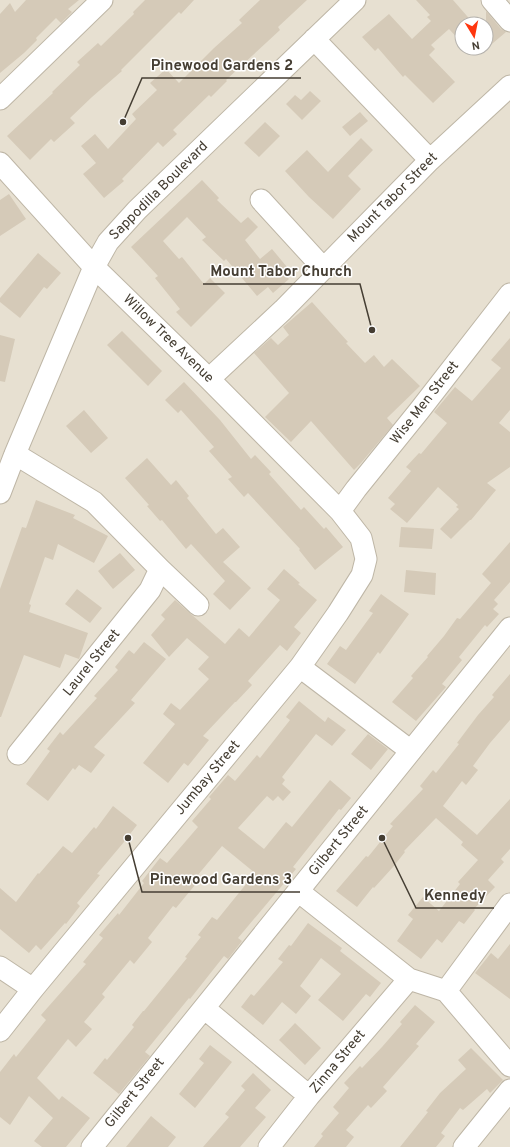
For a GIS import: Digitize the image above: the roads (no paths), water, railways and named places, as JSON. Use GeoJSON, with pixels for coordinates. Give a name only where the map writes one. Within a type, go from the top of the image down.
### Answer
{"type":"FeatureCollection","features":[{"type":"Feature","properties":{"kind":"street"},"geometry":{"type":"LineString","coordinates":[[0,99],[102,0]]}},
{"type":"Feature","properties":{"kind":"street","name":"Sappodilla Boulevard"},"geometry":{"type":"LineString","coordinates":[[0,493],[94,267],[108,242],[137,210],[356,0]]}},
{"type":"Feature","properties":{"kind":"street"},"geometry":{"type":"LineString","coordinates":[[492,0],[510,21]]}},
{"type":"Feature","properties":{"kind":"street"},"geometry":{"type":"LineString","coordinates":[[314,39],[430,160]]}},
{"type":"Feature","properties":{"kind":"street","name":"Mount Tabor Street"},"geometry":{"type":"LineString","coordinates":[[209,379],[283,310],[430,160],[510,86]]}},
{"type":"Feature","properties":{"kind":"street","name":"Willow Tree Avenue"},"geometry":{"type":"LineString","coordinates":[[0,163],[94,267],[209,379],[340,512]]}},
{"type":"Feature","properties":{"kind":"street"},"geometry":{"type":"LineString","coordinates":[[261,200],[324,269]]}},
{"type":"Feature","properties":{"kind":"street","name":"Wise Men Street"},"geometry":{"type":"LineString","coordinates":[[340,512],[356,489],[510,294]]}},
{"type":"Feature","properties":{"kind":"street"},"geometry":{"type":"LineString","coordinates":[[15,454],[94,502],[198,605]]}},
{"type":"Feature","properties":{"kind":"street","name":"Jumbay Street"},"geometry":{"type":"LineString","coordinates":[[0,1031],[33,989],[300,667],[338,613],[362,575],[366,559],[361,538],[340,512]]}},
{"type":"Feature","properties":{"kind":"street","name":"Laurel Street"},"geometry":{"type":"LineString","coordinates":[[18,754],[150,590],[160,568]]}},
{"type":"Feature","properties":{"kind":"street","name":"Gilbert Street"},"geometry":{"type":"LineString","coordinates":[[92,1147],[510,628]]}},
{"type":"Feature","properties":{"kind":"street"},"geometry":{"type":"LineString","coordinates":[[300,667],[411,751]]}},
{"type":"Feature","properties":{"kind":"street"},"geometry":{"type":"LineString","coordinates":[[298,891],[409,979],[446,991],[510,1066]]}},
{"type":"Feature","properties":{"kind":"street"},"geometry":{"type":"LineString","coordinates":[[446,991],[510,904]]}},
{"type":"Feature","properties":{"kind":"street"},"geometry":{"type":"LineString","coordinates":[[0,967],[33,989]]}},
{"type":"Feature","properties":{"kind":"street","name":"Zinna Street"},"geometry":{"type":"LineString","coordinates":[[269,1147],[309,1096],[409,979]]}},
{"type":"Feature","properties":{"kind":"street"},"geometry":{"type":"LineString","coordinates":[[204,1008],[309,1096]]}},
{"type":"Feature","properties":{"kind":"street"},"geometry":{"type":"LineString","coordinates":[[464,1147],[510,1090]]}},
{"type":"Feature","properties":{"kind":"place","name":"Pinewood Gardens 2"},"geometry":{"type":"Point","coordinates":[123,122]}},
{"type":"Feature","properties":{"kind":"place","name":"Mount Tabor Church"},"geometry":{"type":"Point","coordinates":[372,330]}},
{"type":"Feature","properties":{"kind":"place","name":"Pinewood Gardens 3"},"geometry":{"type":"Point","coordinates":[128,838]}},
{"type":"Feature","properties":{"kind":"place","name":"Kennedy"},"geometry":{"type":"Point","coordinates":[382,838]}}]}
